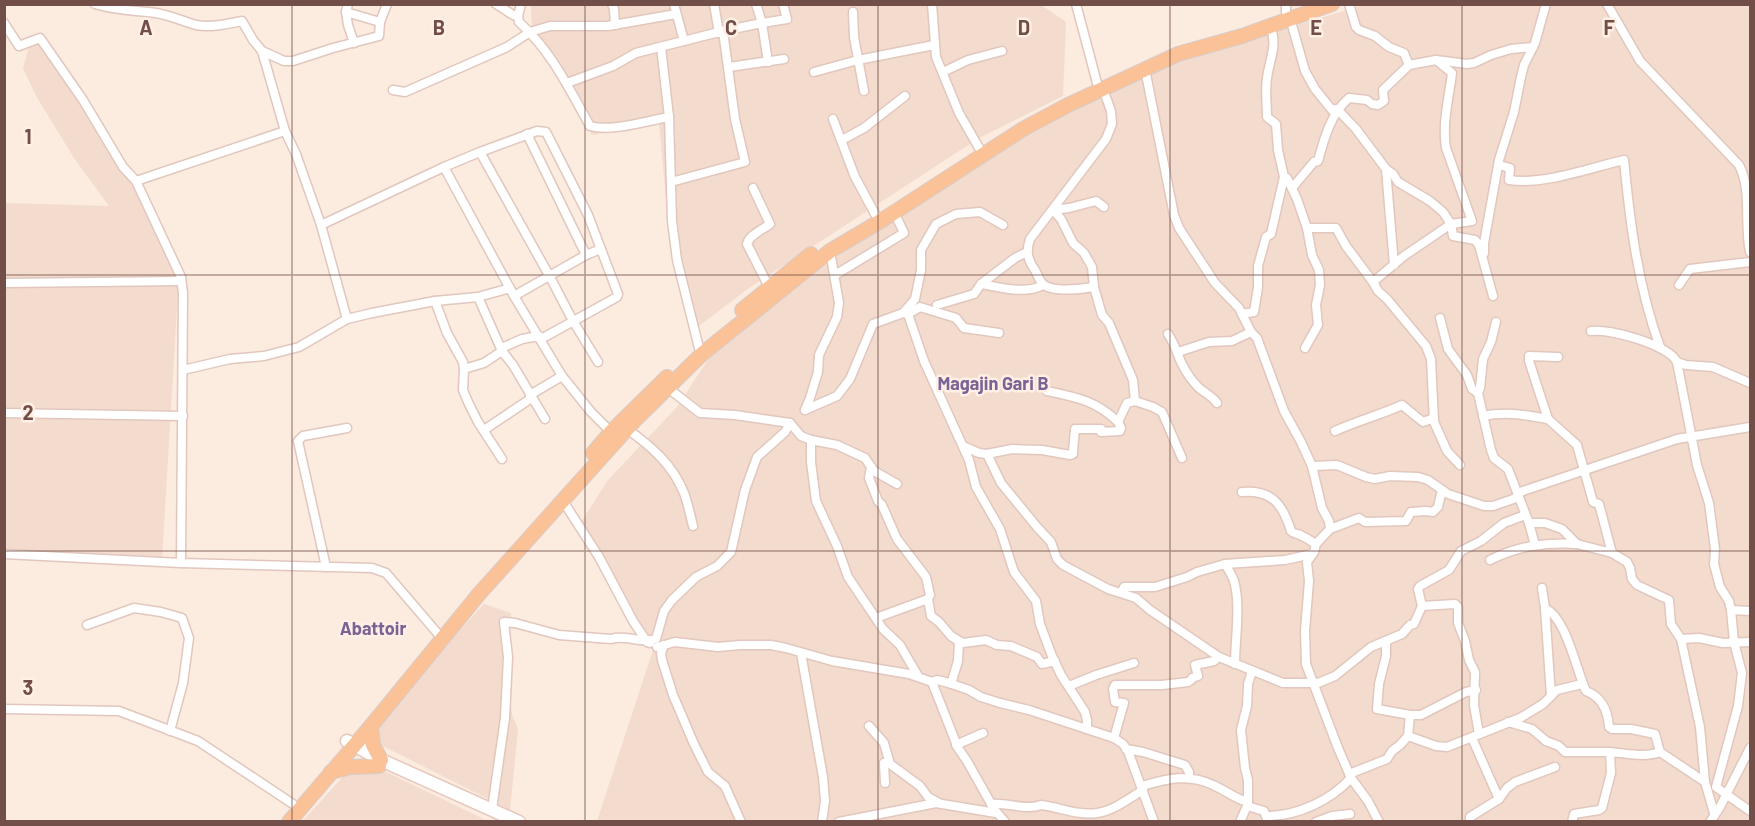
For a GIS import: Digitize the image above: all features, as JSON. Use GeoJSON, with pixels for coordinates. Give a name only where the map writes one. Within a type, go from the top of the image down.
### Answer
{"type":"FeatureCollection","features":[{"type":"Feature","properties":{"kind":"main road"},"geometry":{"type":"LineString","coordinates":[[289,822],[439,635],[472,588],[611,432],[699,348],[769,287],[811,254],[1018,122],[1095,89],[1176,47],[1306,4]]}},
{"type":"Feature","properties":{"kind":"main road"},"geometry":{"type":"LineString","coordinates":[[1095,89],[1178,54],[1242,36],[1270,25],[1287,11],[1332,4]]}},
{"type":"Feature","properties":{"kind":"main road"},"geometry":{"type":"LineString","coordinates":[[278,822],[348,747],[371,726],[479,594],[627,429],[702,354],[830,251],[1067,102]]}},
{"type":"Feature","properties":{"kind":"main road"},"geometry":{"type":"LineString","coordinates":[[371,726],[373,745],[380,763]]}},
{"type":"Feature","properties":{"kind":"main road"},"geometry":{"type":"LineString","coordinates":[[348,747],[504,822]]}},
{"type":"Feature","properties":{"kind":"main road"},"geometry":{"type":"LineString","coordinates":[[331,772],[380,763]]}},
{"type":"Feature","properties":{"kind":"main road"},"geometry":{"type":"LineString","coordinates":[[491,816],[519,822]]}},
{"type":"Feature","properties":{"kind":"street"},"geometry":{"type":"LineString","coordinates":[[95,4],[122,11],[155,12],[197,25],[223,25],[242,21],[262,51],[285,131],[296,154],[321,225],[347,319]]}},
{"type":"Feature","properties":{"kind":"street"},"geometry":{"type":"LineString","coordinates":[[262,51],[284,61],[293,61],[379,36],[380,22],[387,4]]}},
{"type":"Feature","properties":{"kind":"street"},"geometry":{"type":"LineString","coordinates":[[496,4],[518,16]]}},
{"type":"Feature","properties":{"kind":"street"},"geometry":{"type":"LineString","coordinates":[[521,4],[519,22],[548,52],[590,126],[609,128],[669,117]]}},
{"type":"Feature","properties":{"kind":"street"},"geometry":{"type":"LineString","coordinates":[[612,4],[615,25]]}},
{"type":"Feature","properties":{"kind":"street"},"geometry":{"type":"LineString","coordinates":[[674,4],[684,41]]}},
{"type":"Feature","properties":{"kind":"street"},"geometry":{"type":"LineString","coordinates":[[671,182],[745,162],[735,119],[729,67],[714,4]]}},
{"type":"Feature","properties":{"kind":"street"},"geometry":{"type":"LineString","coordinates":[[756,4],[762,23],[768,62]]}},
{"type":"Feature","properties":{"kind":"street"},"geometry":{"type":"LineString","coordinates":[[567,83],[613,66],[636,53],[721,32],[787,19],[783,4]]}},
{"type":"Feature","properties":{"kind":"street"},"geometry":{"type":"LineString","coordinates":[[932,4],[936,57],[959,113],[979,148]]}},
{"type":"Feature","properties":{"kind":"street"},"geometry":{"type":"LineString","coordinates":[[1076,4],[1095,89],[1111,111],[1112,124],[1106,140],[1030,239],[1026,249],[1029,262],[1043,285],[1051,288],[1074,289],[1094,287]]}},
{"type":"Feature","properties":{"kind":"street"},"geometry":{"type":"LineString","coordinates":[[1349,4],[1356,27],[1375,36],[1389,47],[1404,53],[1409,65]]}},
{"type":"Feature","properties":{"kind":"street"},"geometry":{"type":"LineString","coordinates":[[1484,264],[1484,243],[1499,165],[1524,65],[1533,47],[1546,4]]}},
{"type":"Feature","properties":{"kind":"street"},"geometry":{"type":"LineString","coordinates":[[1607,4],[1640,61],[1739,165],[1748,201],[1750,252]]}},
{"type":"Feature","properties":{"kind":"street"},"geometry":{"type":"LineString","coordinates":[[354,43],[348,25],[347,8],[380,22]]}},
{"type":"Feature","properties":{"kind":"street"},"geometry":{"type":"LineString","coordinates":[[1287,11],[1305,71],[1315,89],[1332,110],[1337,109],[1356,129],[1398,182],[1430,201],[1443,212],[1451,224],[1453,236],[1475,240],[1479,245],[1493,296]]}},
{"type":"Feature","properties":{"kind":"street"},"geometry":{"type":"LineString","coordinates":[[853,12],[854,37],[864,91]]}},
{"type":"Feature","properties":{"kind":"street"},"geometry":{"type":"LineString","coordinates":[[393,90],[405,93],[507,47],[530,32],[550,26],[615,25],[676,14]]}},
{"type":"Feature","properties":{"kind":"street"},"geometry":{"type":"LineString","coordinates":[[4,23],[19,46],[40,38],[83,100],[123,167],[136,181],[181,277],[183,293],[181,563]]}},
{"type":"Feature","properties":{"kind":"street"},"geometry":{"type":"LineString","coordinates":[[1242,314],[1254,312],[1258,287],[1258,266],[1266,237],[1271,234],[1284,177],[1278,150],[1276,124],[1267,117],[1267,79],[1274,49],[1274,37],[1270,25]]}},
{"type":"Feature","properties":{"kind":"street"},"geometry":{"type":"LineString","coordinates":[[814,72],[858,60],[934,45]]}},
{"type":"Feature","properties":{"kind":"street"},"geometry":{"type":"LineString","coordinates":[[661,47],[669,117],[672,221],[677,260],[699,348]]}},
{"type":"Feature","properties":{"kind":"street"},"geometry":{"type":"LineString","coordinates":[[1292,188],[1314,162],[1318,161],[1337,109],[1350,98],[1367,100],[1378,105],[1384,101],[1383,90],[1409,65],[1436,60],[1467,64],[1511,49],[1533,47]]}},
{"type":"Feature","properties":{"kind":"street"},"geometry":{"type":"LineString","coordinates":[[943,72],[968,60],[1002,51]]}},
{"type":"Feature","properties":{"kind":"street"},"geometry":{"type":"LineString","coordinates":[[729,67],[784,59]]}},
{"type":"Feature","properties":{"kind":"street"},"geometry":{"type":"LineString","coordinates":[[1373,282],[1404,256],[1451,224],[1473,221],[1446,148],[1444,136],[1452,73],[1436,60]]}},
{"type":"Feature","properties":{"kind":"street"},"geometry":{"type":"LineString","coordinates":[[1145,69],[1176,222],[1215,284],[1239,308],[1257,339],[1284,411],[1312,466],[1330,530]]}},
{"type":"Feature","properties":{"kind":"street"},"geometry":{"type":"LineString","coordinates":[[842,140],[864,128],[904,96]]}},
{"type":"Feature","properties":{"kind":"street"},"geometry":{"type":"LineString","coordinates":[[833,119],[855,177],[875,214]]}},
{"type":"Feature","properties":{"kind":"street"},"geometry":{"type":"LineString","coordinates":[[136,181],[285,131]]}},
{"type":"Feature","properties":{"kind":"street"},"geometry":{"type":"LineString","coordinates":[[321,225],[480,152],[527,134],[537,131],[546,132],[588,215],[616,285],[617,297],[540,338],[522,339],[504,347],[502,351],[484,363],[464,369]]}},
{"type":"Feature","properties":{"kind":"street"},"geometry":{"type":"LineString","coordinates":[[527,134],[586,255]]}},
{"type":"Feature","properties":{"kind":"street"},"geometry":{"type":"LineString","coordinates":[[480,152],[598,362]]}},
{"type":"Feature","properties":{"kind":"street"},"geometry":{"type":"LineString","coordinates":[[1499,165],[1510,168],[1509,180],[1521,182],[1624,160],[1641,283],[1653,331],[1660,347]]}},
{"type":"Feature","properties":{"kind":"street"},"geometry":{"type":"LineString","coordinates":[[444,167],[512,292],[562,376],[591,412],[611,432]]}},
{"type":"Feature","properties":{"kind":"street"},"geometry":{"type":"LineString","coordinates":[[1386,169],[1395,265]]}},
{"type":"Feature","properties":{"kind":"street"},"geometry":{"type":"LineString","coordinates":[[1284,177],[1287,178],[1298,199],[1312,255],[1319,270],[1320,285],[1316,305],[1318,325],[1305,348]]}},
{"type":"Feature","properties":{"kind":"street"},"geometry":{"type":"LineString","coordinates":[[753,188],[770,224],[748,240],[747,244],[769,287]]}},
{"type":"Feature","properties":{"kind":"street"},"geometry":{"type":"LineString","coordinates":[[1053,210],[1096,201],[1104,207]]}},
{"type":"Feature","properties":{"kind":"street"},"geometry":{"type":"LineString","coordinates":[[1053,210],[1061,219],[1073,243],[1084,253],[1092,267],[1094,287],[1102,315],[1108,322],[1133,380],[1135,401]]}},
{"type":"Feature","properties":{"kind":"street"},"geometry":{"type":"LineString","coordinates":[[835,275],[904,233],[894,212]]}},
{"type":"Feature","properties":{"kind":"street"},"geometry":{"type":"LineString","coordinates":[[906,313],[915,299],[921,270],[921,250],[936,224],[956,214],[980,212],[1003,225]]}},
{"type":"Feature","properties":{"kind":"street"},"geometry":{"type":"LineString","coordinates":[[1307,228],[1336,228],[1378,291],[1426,346],[1430,354],[1434,418],[1447,451],[1460,465]]}},
{"type":"Feature","properties":{"kind":"street"},"geometry":{"type":"LineString","coordinates":[[183,370],[230,359],[264,356],[298,347],[347,319],[372,313],[435,301],[512,292],[550,277],[586,255],[601,249]]}},
{"type":"Feature","properties":{"kind":"street"},"geometry":{"type":"LineString","coordinates":[[830,251],[839,303],[837,317],[819,355],[818,372],[805,410],[837,396],[850,379],[873,324],[920,308],[956,318],[964,328],[999,333]]}},
{"type":"Feature","properties":{"kind":"street"},"geometry":{"type":"LineString","coordinates":[[937,305],[974,294],[981,284],[1015,258],[1027,252]]}},
{"type":"Feature","properties":{"kind":"street"},"geometry":{"type":"LineString","coordinates":[[1679,285],[1690,269],[1750,262]]}},
{"type":"Feature","properties":{"kind":"street"},"geometry":{"type":"LineString","coordinates":[[4,283],[181,280]]}},
{"type":"Feature","properties":{"kind":"street"},"geometry":{"type":"LineString","coordinates":[[981,284],[1025,290],[1043,285]]}},
{"type":"Feature","properties":{"kind":"street"},"geometry":{"type":"LineString","coordinates":[[478,297],[502,351],[513,365],[545,419]]}},
{"type":"Feature","properties":{"kind":"street"},"geometry":{"type":"LineString","coordinates":[[435,301],[464,369],[463,390],[473,412],[502,459]]}},
{"type":"Feature","properties":{"kind":"street"},"geometry":{"type":"LineString","coordinates":[[906,313],[924,361],[969,460],[976,487],[1000,529],[1014,572],[1036,601],[1040,624],[1055,662],[1085,712],[1087,729]]}},
{"type":"Feature","properties":{"kind":"street"},"geometry":{"type":"LineString","coordinates":[[1440,318],[1448,349],[1467,375],[1472,388],[1478,393]]}},
{"type":"Feature","properties":{"kind":"street"},"geometry":{"type":"LineString","coordinates":[[1496,322],[1491,342],[1483,359],[1478,393],[1491,450],[1494,458],[1508,469],[1535,545]]}},
{"type":"Feature","properties":{"kind":"street"},"geometry":{"type":"LineString","coordinates":[[1591,331],[1598,329],[1624,334],[1660,347],[1675,357],[1677,362],[1697,465],[1709,503],[1714,564],[1719,586],[1729,602],[1734,642],[1742,673],[1740,694],[1716,787],[1750,811]]}},
{"type":"Feature","properties":{"kind":"street"},"geometry":{"type":"LineString","coordinates":[[1178,352],[1209,342],[1232,341],[1251,332]]}},
{"type":"Feature","properties":{"kind":"street"},"geometry":{"type":"LineString","coordinates":[[1168,334],[1182,364],[1193,380],[1217,403]]}},
{"type":"Feature","properties":{"kind":"street"},"geometry":{"type":"LineString","coordinates":[[1548,419],[1529,356],[1558,357]]}},
{"type":"Feature","properties":{"kind":"street"},"geometry":{"type":"LineString","coordinates":[[1677,362],[1713,367],[1750,383]]}},
{"type":"Feature","properties":{"kind":"street"},"geometry":{"type":"LineString","coordinates":[[484,429],[530,399],[530,395],[562,376]]}},
{"type":"Feature","properties":{"kind":"street"},"geometry":{"type":"LineString","coordinates":[[668,388],[700,413],[735,415],[794,427],[801,436],[837,445],[865,458],[874,471],[897,484]]}},
{"type":"Feature","properties":{"kind":"street"},"geometry":{"type":"LineString","coordinates":[[963,446],[987,454],[1012,449],[1030,449],[1070,455],[1073,454],[1075,429],[1101,429],[1101,432],[1120,431],[1118,422],[1099,406],[1047,390]]}},
{"type":"Feature","properties":{"kind":"street"},"geometry":{"type":"LineString","coordinates":[[1118,422],[1128,403],[1135,401],[1162,412],[1182,458]]}},
{"type":"Feature","properties":{"kind":"street"},"geometry":{"type":"LineString","coordinates":[[1335,431],[1402,405],[1423,422],[1434,418]]}},
{"type":"Feature","properties":{"kind":"street"},"geometry":{"type":"LineString","coordinates":[[4,413],[183,416]]}},
{"type":"Feature","properties":{"kind":"street"},"geometry":{"type":"LineString","coordinates":[[1483,416],[1501,413],[1548,419],[1577,445],[1593,502],[1599,504],[1612,553]]}},
{"type":"Feature","properties":{"kind":"street"},"geometry":{"type":"LineString","coordinates":[[647,642],[656,639],[664,611],[672,600],[696,577],[717,566],[731,552],[751,470],[757,457],[794,427]]}},
{"type":"Feature","properties":{"kind":"street"},"geometry":{"type":"LineString","coordinates":[[1312,466],[1337,465],[1376,479],[1390,476],[1419,477],[1428,480],[1448,494],[1484,506],[1492,506],[1658,445],[1691,436],[1750,427]]}},
{"type":"Feature","properties":{"kind":"street"},"geometry":{"type":"LineString","coordinates":[[326,567],[298,441],[303,436],[347,428]]}},
{"type":"Feature","properties":{"kind":"street"},"geometry":{"type":"LineString","coordinates":[[627,429],[648,444],[669,465],[684,492],[693,526]]}},
{"type":"Feature","properties":{"kind":"street"},"geometry":{"type":"LineString","coordinates":[[811,440],[816,501],[837,546],[848,577],[883,629],[900,645],[918,676]]}},
{"type":"Feature","properties":{"kind":"street"},"geometry":{"type":"LineString","coordinates":[[987,454],[1001,483],[1051,542],[1057,559],[1072,570],[1108,589],[1136,598],[1219,657],[1283,683],[1318,683],[1335,676],[1371,647],[1402,634],[1414,624],[1422,606],[1418,589],[1420,586],[1449,570],[1461,551],[1481,541],[1504,523],[1527,519],[1545,523],[1562,530],[1577,544]]}},
{"type":"Feature","properties":{"kind":"street"},"geometry":{"type":"LineString","coordinates":[[871,467],[869,478],[897,539],[926,577],[931,616],[951,636],[963,643],[986,640],[997,645],[1011,646],[1037,657],[1042,664],[1055,662]]}},
{"type":"Feature","properties":{"kind":"street"},"geometry":{"type":"LineString","coordinates":[[1379,822],[1368,801],[1350,776],[1306,664],[1309,581],[1307,562],[1316,544],[1336,526],[1359,518],[1365,522],[1406,521],[1412,512],[1433,512],[1438,507],[1442,490]]}},
{"type":"Feature","properties":{"kind":"street"},"geometry":{"type":"LineString","coordinates":[[1242,492],[1262,492],[1272,497],[1288,520],[1291,531],[1316,544]]}},
{"type":"Feature","properties":{"kind":"street"},"geometry":{"type":"LineString","coordinates":[[563,501],[599,556],[633,621],[647,642]]}},
{"type":"Feature","properties":{"kind":"street"},"geometry":{"type":"LineString","coordinates":[[1490,560],[1505,553],[1535,545],[1577,544],[1612,553],[1627,562],[1632,579],[1637,585],[1668,600],[1671,624],[1681,639],[1700,727],[1705,782],[1714,813]]}},
{"type":"Feature","properties":{"kind":"street"},"geometry":{"type":"LineString","coordinates":[[4,554],[181,563],[372,568],[386,573],[439,635]]}},
{"type":"Feature","properties":{"kind":"street"},"geometry":{"type":"LineString","coordinates":[[1121,593],[1124,587],[1155,587],[1225,564],[1285,560],[1312,554]]}},
{"type":"Feature","properties":{"kind":"street"},"geometry":{"type":"LineString","coordinates":[[1225,564],[1234,581],[1238,603],[1235,664]]}},
{"type":"Feature","properties":{"kind":"street"},"geometry":{"type":"LineString","coordinates":[[1542,588],[1551,696]]}},
{"type":"Feature","properties":{"kind":"street"},"geometry":{"type":"LineString","coordinates":[[876,618],[928,599]]}},
{"type":"Feature","properties":{"kind":"street"},"geometry":{"type":"LineString","coordinates":[[1422,606],[1455,604],[1458,607],[1458,623],[1475,672],[1475,736],[1499,799]]}},
{"type":"Feature","properties":{"kind":"street"},"geometry":{"type":"LineString","coordinates":[[87,625],[134,608],[182,618],[189,638],[183,683],[170,731]]}},
{"type":"Feature","properties":{"kind":"street"},"geometry":{"type":"LineString","coordinates":[[1545,608],[1558,622],[1586,691],[1592,693],[1606,710],[1610,729],[1631,729],[1655,734],[1660,752],[1705,782]]}},
{"type":"Feature","properties":{"kind":"street"},"geometry":{"type":"LineString","coordinates":[[1731,610],[1750,611]]}},
{"type":"Feature","properties":{"kind":"street"},"geometry":{"type":"LineString","coordinates":[[491,816],[505,718],[508,657],[504,622],[559,634],[611,639],[618,637],[647,642],[661,648],[675,642],[718,647],[771,645],[832,661],[951,684],[990,700],[1114,738],[1123,744],[1143,788],[1154,822]]}},
{"type":"Feature","properties":{"kind":"street"},"geometry":{"type":"LineString","coordinates":[[1681,639],[1699,638],[1723,644],[1750,642]]}},
{"type":"Feature","properties":{"kind":"street"},"geometry":{"type":"LineString","coordinates":[[951,684],[958,662],[959,641]]}},
{"type":"Feature","properties":{"kind":"street"},"geometry":{"type":"LineString","coordinates":[[1386,641],[1386,656],[1379,684],[1377,709],[1410,715],[1424,714],[1466,692],[1476,690]]}},
{"type":"Feature","properties":{"kind":"street"},"geometry":{"type":"LineString","coordinates":[[661,648],[680,715],[708,772],[725,786],[741,822]]}},
{"type":"Feature","properties":{"kind":"street"},"geometry":{"type":"LineString","coordinates":[[801,653],[823,777],[825,801],[822,822]]}},
{"type":"Feature","properties":{"kind":"street"},"geometry":{"type":"LineString","coordinates":[[1114,738],[1124,703],[1115,702],[1113,689],[1115,685],[1172,685],[1190,682],[1192,678],[1198,676],[1195,664],[1214,661],[1219,657]]}},
{"type":"Feature","properties":{"kind":"street"},"geometry":{"type":"LineString","coordinates":[[1069,686],[1134,663]]}},
{"type":"Feature","properties":{"kind":"street"},"geometry":{"type":"LineString","coordinates":[[1240,822],[1248,804],[1248,780],[1241,730],[1252,671]]}},
{"type":"Feature","properties":{"kind":"street"},"geometry":{"type":"LineString","coordinates":[[932,682],[956,745],[996,813],[1005,822]]}},
{"type":"Feature","properties":{"kind":"street"},"geometry":{"type":"LineString","coordinates":[[1408,735],[1442,747],[1520,718],[1543,704],[1557,690],[1582,684]]}},
{"type":"Feature","properties":{"kind":"street"},"geometry":{"type":"LineString","coordinates":[[4,709],[118,711],[198,741],[293,804]]}},
{"type":"Feature","properties":{"kind":"street"},"geometry":{"type":"LineString","coordinates":[[991,804],[1036,807],[1041,805],[1102,817],[1143,788],[1176,777],[1212,784],[1264,811],[1268,819],[1317,803],[1337,792],[1350,776],[1387,759],[1408,735],[1410,715]]}},
{"type":"Feature","properties":{"kind":"street"},"geometry":{"type":"LineString","coordinates":[[1508,722],[1532,729],[1546,741],[1559,746],[1565,752],[1652,755],[1660,752]]}},
{"type":"Feature","properties":{"kind":"street"},"geometry":{"type":"LineString","coordinates":[[869,726],[884,742],[887,764],[885,783]]}},
{"type":"Feature","properties":{"kind":"street"},"geometry":{"type":"LineString","coordinates":[[956,745],[983,733]]}},
{"type":"Feature","properties":{"kind":"street"},"geometry":{"type":"LineString","coordinates":[[1126,748],[1185,765],[1189,778]]}},
{"type":"Feature","properties":{"kind":"street"},"geometry":{"type":"LineString","coordinates":[[1710,822],[1750,748]]}},
{"type":"Feature","properties":{"kind":"street"},"geometry":{"type":"LineString","coordinates":[[1572,822],[1574,814],[1602,808],[1611,773],[1610,752]]}},
{"type":"Feature","properties":{"kind":"street"},"geometry":{"type":"LineString","coordinates":[[874,761],[887,764],[920,786],[928,796],[940,803],[996,813]]}},
{"type":"Feature","properties":{"kind":"street"},"geometry":{"type":"LineString","coordinates":[[1470,822],[1470,817],[1499,799],[1515,782],[1555,767]]}},
{"type":"Feature","properties":{"kind":"street"},"geometry":{"type":"LineString","coordinates":[[839,822],[940,803]]}},
{"type":"Feature","properties":{"kind":"street"},"geometry":{"type":"LineString","coordinates":[[896,811],[897,822]]}},
{"type":"Feature","properties":{"kind":"street"},"geometry":{"type":"LineString","coordinates":[[1316,822],[1332,816],[1350,814]]}},
{"type":"Feature","properties":{"kind":"shaded area"},"geometry":{"type":"Polygon","coordinates":[[[531,5],[1041,5],[1066,22],[1063,96],[979,138],[749,288],[695,329],[669,231],[659,123],[592,135],[532,27],[531,5]]]}},
{"type":"Feature","properties":{"kind":"shaded area"},"geometry":{"type":"Polygon","coordinates":[[[1364,5],[1750,5],[1750,821],[597,821],[653,650],[578,527],[608,480],[677,407],[711,355],[958,162],[1176,61],[1364,5]]]}},
{"type":"Feature","properties":{"kind":"shaded area"},"geometry":{"type":"Polygon","coordinates":[[[40,43],[129,172],[179,274],[162,559],[5,553],[5,203],[109,206],[74,158],[35,94],[23,68],[29,47],[40,43]]]}},
{"type":"Feature","properties":{"kind":"shaded area"},"geometry":{"type":"Polygon","coordinates":[[[484,604],[511,613],[509,687],[512,715],[518,729],[510,810],[361,735],[484,604]]]}},
{"type":"Feature","properties":{"kind":"shaded area"},"geometry":{"type":"Polygon","coordinates":[[[359,759],[488,821],[302,822],[359,759]]]}},
{"type":"Feature","properties":{"kind":"district","name":"Magajin Gari B"},"geometry":{"type":"Point","coordinates":[993,383]}},
{"type":"Feature","properties":{"kind":"district","name":"Abattoir"},"geometry":{"type":"Point","coordinates":[373,628]}}]}
